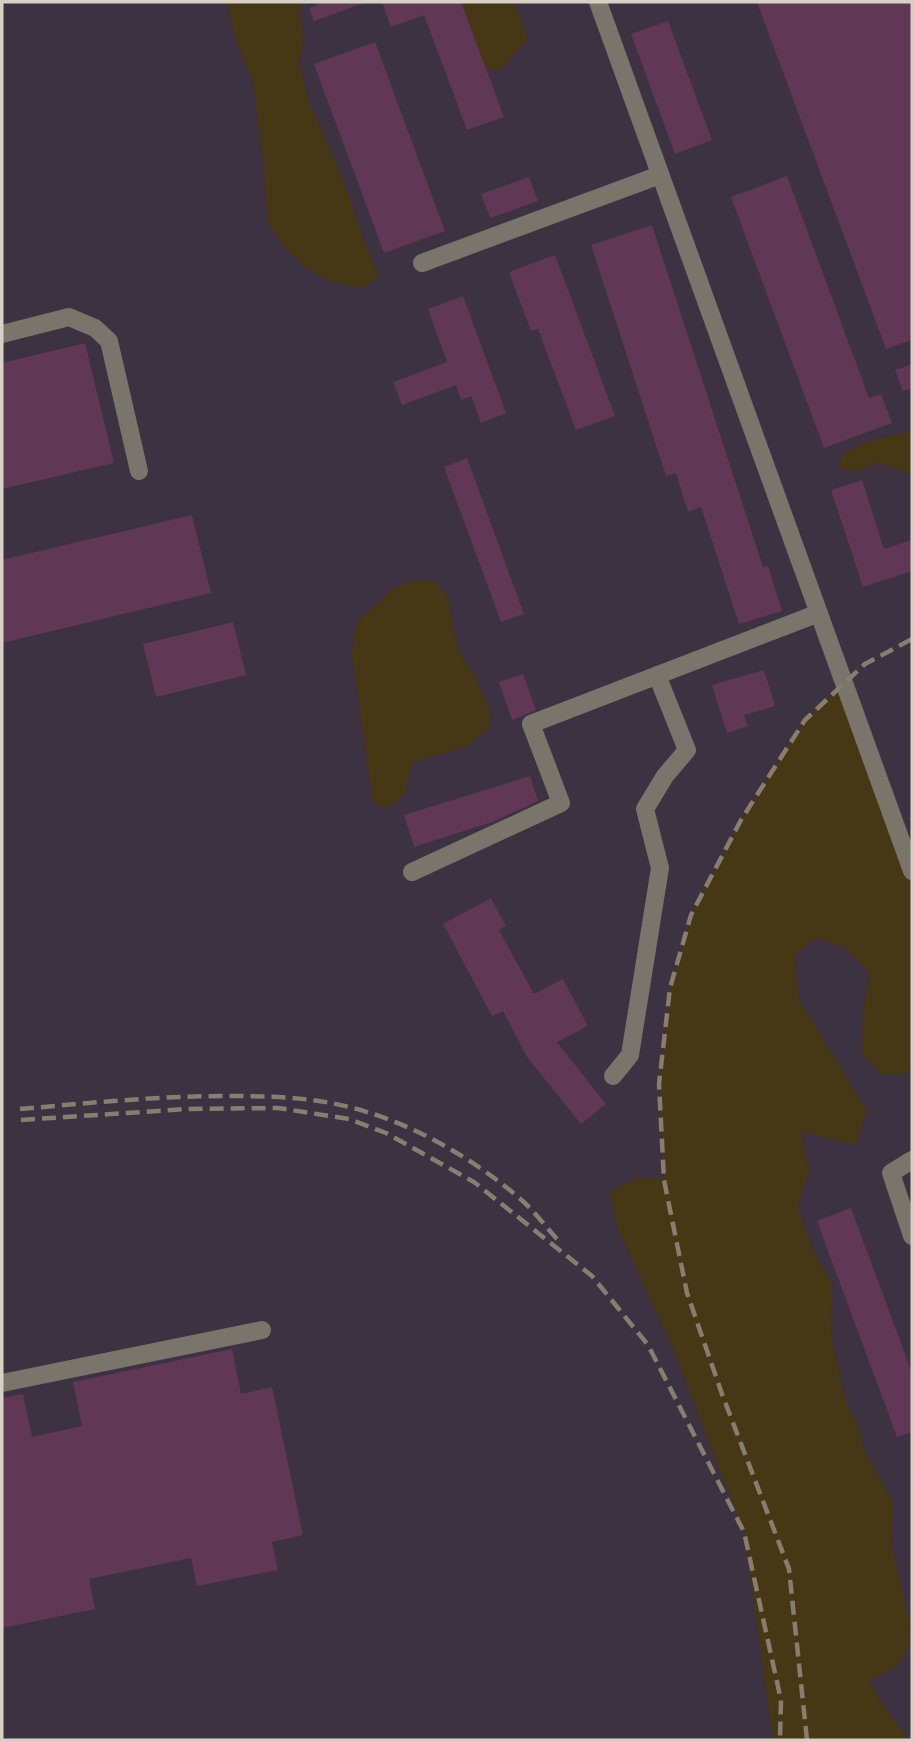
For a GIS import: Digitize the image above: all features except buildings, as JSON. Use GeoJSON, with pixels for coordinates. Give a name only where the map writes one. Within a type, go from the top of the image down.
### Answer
{"type":"FeatureCollection","features":[{"type":"Feature","properties":{"kind":"lane"},"geometry":{"type":"LineString","coordinates":[[598,2],[912,871]]}},
{"type":"Feature","properties":{"kind":"lane"},"geometry":{"type":"LineString","coordinates":[[422,262],[660,174]]}},
{"type":"Feature","properties":{"kind":"lane"},"geometry":{"type":"LineString","coordinates":[[2,334],[69,317],[95,328],[109,341],[139,471]]}},
{"type":"Feature","properties":{"kind":"lane"},"geometry":{"type":"LineString","coordinates":[[412,872],[561,803],[531,724],[819,613]]}},
{"type":"Feature","properties":{"kind":"lane"},"geometry":{"type":"LineString","coordinates":[[612,1076],[630,1055],[660,867],[645,809],[665,776],[688,750],[657,675]]}},
{"type":"Feature","properties":{"kind":"lane"},"geometry":{"type":"LineString","coordinates":[[912,1160],[891,1173],[912,1236]]}},
{"type":"Feature","properties":{"kind":"lane"},"geometry":{"type":"LineString","coordinates":[[2,1383],[262,1331]]}},
{"type":"Feature","properties":{"kind":"shaded area"},"geometry":{"type":"Polygon","coordinates":[[[2,2],[912,2],[912,1740],[2,1740],[2,2]]]}},
{"type":"Feature","properties":{"kind":"shaded area"},"geometry":{"type":"Polygon","coordinates":[[[227,2],[303,2],[299,10],[304,38],[299,62],[309,102],[346,187],[379,276],[364,288],[330,281],[306,268],[285,247],[268,224],[253,82],[236,42],[227,2]]]}},
{"type":"Feature","properties":{"kind":"shaded area"},"geometry":{"type":"Polygon","coordinates":[[[461,2],[514,2],[528,38],[502,69],[485,68],[461,2]]]}},
{"type":"Feature","properties":{"kind":"shaded area"},"geometry":{"type":"Polygon","coordinates":[[[912,431],[912,474],[875,462],[859,472],[840,468],[841,456],[865,442],[912,431]]]}},
{"type":"Feature","properties":{"kind":"shaded area"},"geometry":{"type":"Polygon","coordinates":[[[416,580],[436,582],[448,596],[462,658],[477,679],[491,713],[489,728],[466,747],[412,762],[405,793],[387,808],[373,803],[352,655],[356,623],[394,588],[416,580]]]}},
{"type":"Feature","properties":{"kind":"shaded area"},"geometry":{"type":"Polygon","coordinates":[[[844,683],[912,871],[912,1063],[906,1074],[883,1075],[862,1054],[863,1016],[870,973],[844,947],[814,938],[794,956],[799,1000],[867,1111],[855,1145],[801,1132],[809,1173],[797,1205],[815,1255],[832,1282],[831,1334],[844,1395],[861,1434],[863,1448],[893,1501],[891,1543],[910,1623],[909,1647],[896,1667],[870,1681],[906,1736],[899,1740],[773,1740],[744,1532],[673,1349],[617,1227],[610,1191],[639,1177],[664,1180],[659,1084],[670,988],[691,915],[741,820],[805,720],[844,683]]]}},
{"type":"Feature","properties":{"kind":"railway"},"geometry":{"type":"LineString","coordinates":[[807,1740],[789,1569],[722,1394],[687,1293],[664,1180],[659,1084],[670,988],[691,915],[741,820],[805,720],[865,664],[912,639]]}},
{"type":"Feature","properties":{"kind":"railway"},"geometry":{"type":"LineString","coordinates":[[20,1109],[201,1096],[304,1099],[349,1107],[372,1113],[416,1131],[459,1154],[499,1181],[533,1211],[557,1239]]}},
{"type":"Feature","properties":{"kind":"railway"},"geometry":{"type":"LineString","coordinates":[[21,1120],[187,1109],[278,1108],[349,1119],[386,1133],[474,1182],[592,1276],[648,1345],[744,1532],[781,1700],[780,1740]]}}]}
